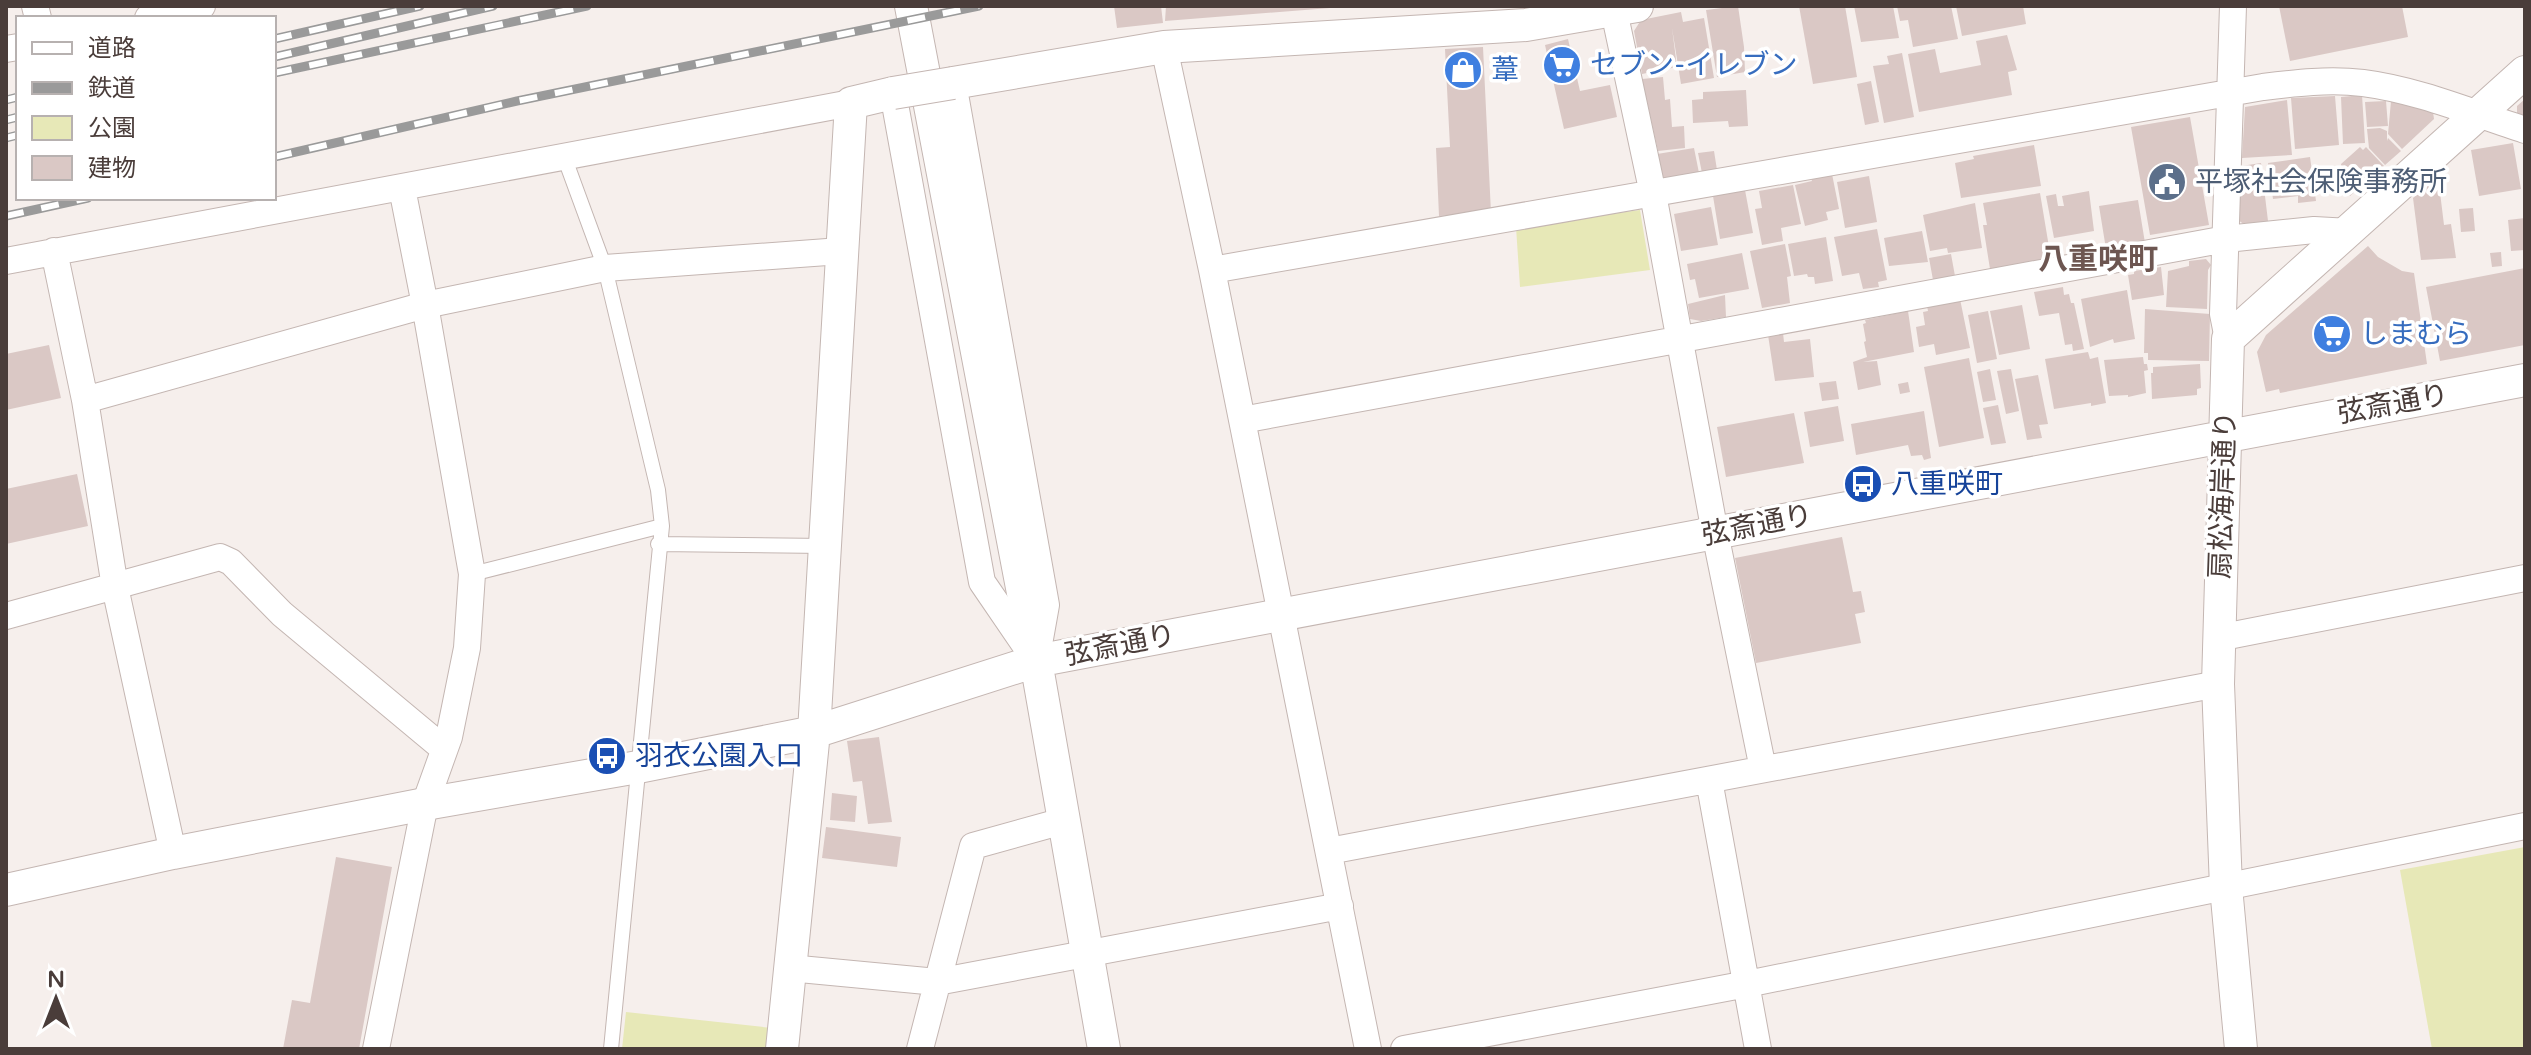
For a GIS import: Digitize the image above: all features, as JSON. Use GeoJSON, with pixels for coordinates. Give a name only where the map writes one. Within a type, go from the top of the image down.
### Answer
{"type":"FeatureCollection","features":[{"type":"Feature","properties":{"kind":"street"},"geometry":{"type":"LineString","coordinates":[[157,16],[202,6]]}},
{"type":"Feature","properties":{"kind":"street"},"geometry":{"type":"LineString","coordinates":[[911,6],[1036,661],[1104,1049]]}},
{"type":"Feature","properties":{"kind":"street"},"geometry":{"type":"LineString","coordinates":[[2233,6],[2223,314],[2228,339],[2525,72]]}},
{"type":"Feature","properties":{"kind":"street"},"geometry":{"type":"LineString","coordinates":[[6,261],[565,159],[893,93],[1164,47],[1526,25],[1625,9],[1653,194],[1715,533],[1763,769]]}},
{"type":"Feature","properties":{"kind":"street"},"geometry":{"type":"LineString","coordinates":[[1164,47],[1212,270],[1368,1049]]}},
{"type":"Feature","properties":{"kind":"street"},"geometry":{"type":"LineString","coordinates":[[1212,270],[2311,82],[2361,83],[2406,91],[2525,130]]}},
{"type":"Feature","properties":{"kind":"street"},"geometry":{"type":"LineString","coordinates":[[953,83],[1046,605],[1036,661]]}},
{"type":"Feature","properties":{"kind":"street"},"geometry":{"type":"LineString","coordinates":[[893,93],[982,582],[1036,661]]}},
{"type":"Feature","properties":{"kind":"street"},"geometry":{"type":"LineString","coordinates":[[782,1049],[814,732],[851,103]]}},
{"type":"Feature","properties":{"kind":"street"},"geometry":{"type":"LineString","coordinates":[[376,1049],[425,804],[444,749],[467,648],[472,574],[402,188]]}},
{"type":"Feature","properties":{"kind":"street"},"geometry":{"type":"LineString","coordinates":[[1242,420],[2226,239],[2314,230],[2350,232]]}},
{"type":"Feature","properties":{"kind":"street"},"geometry":{"type":"LineString","coordinates":[[54,251],[85,400],[115,587],[173,853]]}},
{"type":"Feature","properties":{"kind":"street"},"geometry":{"type":"LineString","coordinates":[[85,400],[425,305],[605,268],[841,251]]}},
{"type":"Feature","properties":{"kind":"street","name":"扇松海岸通り"},"geometry":{"type":"LineString","coordinates":[[2228,339],[2218,684],[2226,887],[2241,1049]]}},
{"type":"Feature","properties":{"kind":"street","name":"弦斎通り"},"geometry":{"type":"LineString","coordinates":[[6,890],[173,853],[814,732],[1036,661],[2525,380]]}},
{"type":"Feature","properties":{"kind":"street"},"geometry":{"type":"LineString","coordinates":[[6,616],[220,557],[231,562],[282,614],[444,749]]}},
{"type":"Feature","properties":{"kind":"street"},"geometry":{"type":"LineString","coordinates":[[2218,638],[2525,578]]}},
{"type":"Feature","properties":{"kind":"street"},"geometry":{"type":"LineString","coordinates":[[1329,851],[2218,684]]}},
{"type":"Feature","properties":{"kind":"street"},"geometry":{"type":"LineString","coordinates":[[1709,780],[1758,1049]]}},
{"type":"Feature","properties":{"kind":"street"},"geometry":{"type":"LineString","coordinates":[[920,1049],[973,846],[1063,821]]}},
{"type":"Feature","properties":{"kind":"street"},"geometry":{"type":"LineString","coordinates":[[1404,1049],[1747,984],[2525,826]]}},
{"type":"Feature","properties":{"kind":"street"},"geometry":{"type":"LineString","coordinates":[[789,968],[937,982],[1340,906]]}},
{"type":"Feature","properties":{"kind":"lane"},"geometry":{"type":"LineString","coordinates":[[565,159],[605,268],[658,490],[662,526],[611,1049]]}},
{"type":"Feature","properties":{"kind":"lane"},"geometry":{"type":"LineString","coordinates":[[472,574],[662,526]]}},
{"type":"Feature","properties":{"kind":"lane"},"geometry":{"type":"LineString","coordinates":[[658,544],[825,546]]}},
{"type":"Feature","properties":{"kind":"green space"},"geometry":{"type":"Polygon","coordinates":[[[1640,210],[1650,270],[1520,287],[1516,227],[1640,210]]]}},
{"type":"Feature","properties":{"kind":"green space"},"geometry":{"type":"Polygon","coordinates":[[[2525,847],[2525,1049],[2432,1049],[2400,870],[2525,847]]]}},
{"type":"Feature","properties":{"kind":"green space"},"geometry":{"type":"Polygon","coordinates":[[[626,1012],[772,1028],[770,1049],[622,1049],[626,1012]]]}},
{"type":"Feature","properties":{"kind":"building"},"geometry":{"type":"Polygon","coordinates":[[[1114,6],[1161,6],[1163,23],[1117,28],[1114,6]]]}},
{"type":"Feature","properties":{"kind":"building"},"geometry":{"type":"Polygon","coordinates":[[[1166,6],[1330,6],[1330,8],[1165,21],[1166,6]]]}},
{"type":"Feature","properties":{"kind":"building"},"geometry":{"type":"Polygon","coordinates":[[[1738,6],[1745,72],[1717,77],[1706,10],[1738,6]]]}},
{"type":"Feature","properties":{"kind":"building"},"geometry":{"type":"Polygon","coordinates":[[[1799,6],[1845,6],[1857,77],[1813,84],[1799,6]]]}},
{"type":"Feature","properties":{"kind":"building"},"geometry":{"type":"Polygon","coordinates":[[[1854,6],[1893,6],[1899,38],[1861,42],[1854,6]]]}},
{"type":"Feature","properties":{"kind":"building"},"geometry":{"type":"Polygon","coordinates":[[[1897,6],[1951,6],[1958,39],[1913,47],[1908,20],[1900,21],[1897,6]]]}},
{"type":"Feature","properties":{"kind":"building"},"geometry":{"type":"Polygon","coordinates":[[[1956,6],[2023,6],[2026,24],[1962,36],[1956,6]]]}},
{"type":"Feature","properties":{"kind":"building"},"geometry":{"type":"Polygon","coordinates":[[[2279,6],[2402,6],[2408,37],[2290,61],[2279,6]]]}},
{"type":"Feature","properties":{"kind":"building"},"geometry":{"type":"Polygon","coordinates":[[[1681,12],[1683,22],[1704,18],[1714,78],[1681,84],[1672,28],[1677,67],[1642,74],[1634,31],[1641,20],[1681,12]]]}},
{"type":"Feature","properties":{"kind":"building"},"geometry":{"type":"Polygon","coordinates":[[[2007,35],[2017,70],[2008,72],[2012,95],[1919,112],[1908,54],[1935,49],[1940,73],[1981,65],[1976,41],[2007,35]]]}},
{"type":"Feature","properties":{"kind":"building","name":"セブン-イレブン"},"geometry":{"type":"Polygon","coordinates":[[[1568,39],[1580,91],[1610,85],[1617,117],[1564,129],[1545,45],[1568,39]]]}},
{"type":"Feature","properties":{"kind":"building"},"geometry":{"type":"Polygon","coordinates":[[[1483,47],[1491,213],[1439,216],[1436,148],[1450,147],[1445,49],[1483,47]]]}},
{"type":"Feature","properties":{"kind":"building"},"geometry":{"type":"Polygon","coordinates":[[[1902,53],[1914,117],[1884,123],[1873,66],[1889,64],[1887,56],[1902,53]]]}},
{"type":"Feature","properties":{"kind":"building"},"geometry":{"type":"Polygon","coordinates":[[[1663,77],[1665,100],[1670,99],[1672,127],[1684,126],[1685,148],[1658,151],[1642,79],[1663,77]]]}},
{"type":"Feature","properties":{"kind":"building"},"geometry":{"type":"Polygon","coordinates":[[[1871,81],[1879,122],[1865,125],[1857,84],[1871,81]]]}},
{"type":"Feature","properties":{"kind":"building"},"geometry":{"type":"Polygon","coordinates":[[[1746,90],[1748,126],[1729,127],[1728,121],[1693,123],[1692,100],[1703,99],[1703,92],[1746,90]]]}},
{"type":"Feature","properties":{"kind":"building"},"geometry":{"type":"Polygon","coordinates":[[[2362,95],[2365,143],[2343,144],[2341,97],[2362,95]]]}},
{"type":"Feature","properties":{"kind":"building"},"geometry":{"type":"Polygon","coordinates":[[[2335,96],[2339,145],[2295,149],[2291,98],[2335,96]]]}},
{"type":"Feature","properties":{"kind":"building"},"geometry":{"type":"Polygon","coordinates":[[[2525,99],[2525,117],[2517,114],[2517,106],[2525,99]]]}},
{"type":"Feature","properties":{"kind":"building"},"geometry":{"type":"Polygon","coordinates":[[[2287,100],[2292,155],[2242,158],[2245,107],[2287,100]]]}},
{"type":"Feature","properties":{"kind":"building"},"geometry":{"type":"Polygon","coordinates":[[[2386,101],[2388,126],[2367,127],[2365,102],[2386,101]]]}},
{"type":"Feature","properties":{"kind":"building"},"geometry":{"type":"Polygon","coordinates":[[[2391,101],[2433,112],[2434,119],[2402,149],[2388,134],[2391,101]]]}},
{"type":"Feature","properties":{"kind":"building"},"geometry":{"type":"Polygon","coordinates":[[[2190,117],[2209,225],[2150,235],[2131,127],[2190,117]]]}},
{"type":"Feature","properties":{"kind":"building"},"geometry":{"type":"Polygon","coordinates":[[[2367,129],[2387,131],[2387,141],[2388,138],[2401,151],[2385,165],[2369,148],[2367,129]]]}},
{"type":"Feature","properties":{"kind":"building"},"geometry":{"type":"Polygon","coordinates":[[[2513,143],[2521,189],[2479,196],[2471,150],[2513,143]]]}},
{"type":"Feature","properties":{"kind":"building"},"geometry":{"type":"Polygon","coordinates":[[[2034,145],[2041,186],[1961,198],[1955,163],[1974,159],[1973,156],[2034,145]]]}},
{"type":"Feature","properties":{"kind":"building"},"geometry":{"type":"Polygon","coordinates":[[[2360,147],[2363,150],[2366,147],[2384,166],[2350,196],[2344,189],[2341,164],[2360,147]]]}},
{"type":"Feature","properties":{"kind":"building"},"geometry":{"type":"Polygon","coordinates":[[[1694,148],[1699,173],[1666,179],[1661,175],[1657,154],[1694,148]]]}},
{"type":"Feature","properties":{"kind":"building"},"geometry":{"type":"Polygon","coordinates":[[[1714,151],[1717,170],[1702,173],[1698,153],[1714,151]]]}},
{"type":"Feature","properties":{"kind":"building"},"geometry":{"type":"Polygon","coordinates":[[[2310,157],[2316,201],[2298,203],[2298,196],[2273,199],[2268,163],[2310,157]]]}},
{"type":"Feature","properties":{"kind":"building"},"geometry":{"type":"Polygon","coordinates":[[[2261,163],[2268,221],[2245,225],[2238,220],[2241,166],[2261,163]]]}},
{"type":"Feature","properties":{"kind":"building"},"geometry":{"type":"Polygon","coordinates":[[[1832,174],[1839,209],[1826,212],[1828,220],[1805,226],[1795,185],[1832,174]]]}},
{"type":"Feature","properties":{"kind":"building"},"geometry":{"type":"Polygon","coordinates":[[[1869,176],[1877,222],[1845,228],[1837,182],[1869,176]]]}},
{"type":"Feature","properties":{"kind":"building"},"geometry":{"type":"Polygon","coordinates":[[[2438,176],[2444,225],[2451,224],[2456,258],[2421,260],[2413,198],[2438,176]]]}},
{"type":"Feature","properties":{"kind":"building"},"geometry":{"type":"Polygon","coordinates":[[[1793,185],[1801,224],[1781,228],[1783,241],[1762,245],[1755,209],[1762,208],[1759,191],[1793,185]]]}},
{"type":"Feature","properties":{"kind":"building"},"geometry":{"type":"Polygon","coordinates":[[[1745,190],[1753,233],[1720,239],[1713,196],[1745,190]]]}},
{"type":"Feature","properties":{"kind":"building"},"geometry":{"type":"Polygon","coordinates":[[[2089,191],[2094,231],[2054,238],[2046,196],[2056,194],[2058,206],[2064,206],[2062,196],[2089,191]]]}},
{"type":"Feature","properties":{"kind":"building"},"geometry":{"type":"Polygon","coordinates":[[[2040,193],[2051,259],[1990,269],[1983,203],[2040,193]]]}},
{"type":"Feature","properties":{"kind":"building"},"geometry":{"type":"Polygon","coordinates":[[[2138,200],[2145,243],[2106,249],[2099,206],[2138,200]]]}},
{"type":"Feature","properties":{"kind":"building"},"geometry":{"type":"Polygon","coordinates":[[[1975,203],[1982,248],[1948,253],[1947,248],[1930,251],[1923,215],[1975,203]]]}},
{"type":"Feature","properties":{"kind":"building"},"geometry":{"type":"Polygon","coordinates":[[[1711,207],[1718,245],[1681,251],[1674,214],[1711,207]]]}},
{"type":"Feature","properties":{"kind":"building"},"geometry":{"type":"Polygon","coordinates":[[[2473,208],[2475,231],[2461,232],[2459,209],[2473,208]]]}},
{"type":"Feature","properties":{"kind":"building"},"geometry":{"type":"Polygon","coordinates":[[[2525,218],[2525,250],[2511,251],[2508,220],[2525,218]]]}},
{"type":"Feature","properties":{"kind":"building"},"geometry":{"type":"Polygon","coordinates":[[[1877,229],[1887,280],[1878,282],[1879,287],[1863,289],[1859,273],[1842,276],[1834,237],[1877,229]]]}},
{"type":"Feature","properties":{"kind":"building"},"geometry":{"type":"Polygon","coordinates":[[[1922,231],[1928,262],[1889,266],[1884,238],[1922,231]]]}},
{"type":"Feature","properties":{"kind":"building"},"geometry":{"type":"Polygon","coordinates":[[[1826,237],[1833,281],[1815,284],[1814,277],[1807,274],[1794,276],[1788,244],[1826,237]]]}},
{"type":"Feature","properties":{"kind":"building"},"geometry":{"type":"Polygon","coordinates":[[[1785,244],[1791,276],[1787,277],[1790,303],[1762,308],[1750,251],[1785,244]]]}},
{"type":"Feature","properties":{"kind":"building"},"geometry":{"type":"Polygon","coordinates":[[[2368,246],[2378,257],[2402,271],[2414,273],[2427,364],[2280,393],[2279,389],[2266,392],[2257,352],[2266,335],[2368,246]]]}},
{"type":"Feature","properties":{"kind":"building"},"geometry":{"type":"Polygon","coordinates":[[[2501,252],[2502,266],[2492,267],[2490,253],[2501,252]]]}},
{"type":"Feature","properties":{"kind":"building"},"geometry":{"type":"Polygon","coordinates":[[[1742,253],[1749,289],[1699,298],[1695,279],[1690,280],[1687,264],[1742,253]]]}},
{"type":"Feature","properties":{"kind":"building"},"geometry":{"type":"Polygon","coordinates":[[[1951,254],[1955,276],[1933,280],[1929,258],[1951,254]]]}},
{"type":"Feature","properties":{"kind":"building"},"geometry":{"type":"Polygon","coordinates":[[[2206,259],[2211,265],[2208,270],[2207,309],[2166,307],[2168,271],[2189,266],[2189,261],[2206,259]]]}},
{"type":"Feature","properties":{"kind":"building"},"geometry":{"type":"Polygon","coordinates":[[[2161,267],[2164,295],[2132,300],[2128,275],[2134,274],[2134,271],[2161,267]]]}},
{"type":"Feature","properties":{"kind":"building"},"geometry":{"type":"Polygon","coordinates":[[[2525,268],[2525,345],[2440,361],[2426,287],[2525,268]]]}},
{"type":"Feature","properties":{"kind":"building"},"geometry":{"type":"Polygon","coordinates":[[[2063,287],[2064,295],[2069,294],[2071,303],[2074,303],[2084,349],[2073,351],[2072,344],[2065,345],[2059,313],[2039,316],[2034,292],[2063,287]]]}},
{"type":"Feature","properties":{"kind":"building"},"geometry":{"type":"Polygon","coordinates":[[[2127,290],[2135,339],[2114,343],[2113,339],[2090,347],[2081,299],[2127,290]]]}},
{"type":"Feature","properties":{"kind":"building"},"geometry":{"type":"Polygon","coordinates":[[[1725,295],[1726,317],[1701,321],[1690,319],[1688,304],[1725,295]]]}},
{"type":"Feature","properties":{"kind":"building"},"geometry":{"type":"Polygon","coordinates":[[[1960,299],[1970,348],[1936,355],[1934,344],[1919,347],[1916,327],[1925,325],[1923,312],[1928,311],[1927,306],[1960,299]]]}},
{"type":"Feature","properties":{"kind":"building"},"geometry":{"type":"Polygon","coordinates":[[[2022,305],[2030,349],[1999,355],[1990,311],[2022,305]]]}},
{"type":"Feature","properties":{"kind":"building"},"geometry":{"type":"Polygon","coordinates":[[[2145,309],[2210,314],[2209,361],[2148,360],[2148,353],[2144,353],[2145,309]]]}},
{"type":"Feature","properties":{"kind":"building"},"geometry":{"type":"Polygon","coordinates":[[[1908,311],[1914,352],[1863,362],[1877,361],[1881,385],[1858,390],[1853,362],[1867,357],[1865,320],[1908,311]]]}},
{"type":"Feature","properties":{"kind":"building"},"geometry":{"type":"Polygon","coordinates":[[[1988,311],[1997,359],[1977,363],[1968,315],[1988,311]]]}},
{"type":"Feature","properties":{"kind":"building"},"geometry":{"type":"Polygon","coordinates":[[[1783,333],[1784,342],[1810,339],[1814,377],[1775,381],[1768,335],[1783,333]]]}},
{"type":"Feature","properties":{"kind":"building"},"geometry":{"type":"Polygon","coordinates":[[[49,345],[61,398],[6,410],[6,354],[49,345]]]}},
{"type":"Feature","properties":{"kind":"building"},"geometry":{"type":"Polygon","coordinates":[[[2088,352],[2090,359],[2098,357],[2106,403],[2054,409],[2045,359],[2088,352]]]}},
{"type":"Feature","properties":{"kind":"building"},"geometry":{"type":"Polygon","coordinates":[[[2143,357],[2148,370],[2144,371],[2146,393],[2128,397],[2109,396],[2104,360],[2143,357]]]}},
{"type":"Feature","properties":{"kind":"building"},"geometry":{"type":"Polygon","coordinates":[[[1969,358],[1984,438],[1939,447],[1924,367],[1969,358]]]}},
{"type":"Feature","properties":{"kind":"building"},"geometry":{"type":"Polygon","coordinates":[[[2200,364],[2201,388],[2197,389],[2197,395],[2152,399],[2153,367],[2200,364]]]}},
{"type":"Feature","properties":{"kind":"building"},"geometry":{"type":"Polygon","coordinates":[[[1990,369],[1996,400],[1983,402],[1977,372],[1990,369]]]}},
{"type":"Feature","properties":{"kind":"building"},"geometry":{"type":"Polygon","coordinates":[[[2011,369],[2019,411],[2006,414],[1997,371],[2011,369]]]}},
{"type":"Feature","properties":{"kind":"building"},"geometry":{"type":"Polygon","coordinates":[[[2038,375],[2048,424],[2039,425],[2042,438],[2027,440],[2015,379],[2038,375]]]}},
{"type":"Feature","properties":{"kind":"building"},"geometry":{"type":"Polygon","coordinates":[[[1836,381],[1839,399],[1822,401],[1819,383],[1836,381]]]}},
{"type":"Feature","properties":{"kind":"building"},"geometry":{"type":"Polygon","coordinates":[[[1908,382],[1910,392],[1900,394],[1898,384],[1908,382]]]}},
{"type":"Feature","properties":{"kind":"building"},"geometry":{"type":"Polygon","coordinates":[[[1998,405],[2006,443],[1991,445],[1983,408],[1998,405]]]}},
{"type":"Feature","properties":{"kind":"building"},"geometry":{"type":"Polygon","coordinates":[[[1838,406],[1844,441],[1810,447],[1804,412],[1838,406]]]}},
{"type":"Feature","properties":{"kind":"building"},"geometry":{"type":"Polygon","coordinates":[[[1924,411],[1931,458],[1924,460],[1922,455],[1911,456],[1908,445],[1856,455],[1851,424],[1924,411]]]}},
{"type":"Feature","properties":{"kind":"building"},"geometry":{"type":"Polygon","coordinates":[[[1794,413],[1804,463],[1726,477],[1717,427],[1794,413]]]}},
{"type":"Feature","properties":{"kind":"building"},"geometry":{"type":"Polygon","coordinates":[[[77,474],[88,526],[6,544],[6,489],[77,474]]]}},
{"type":"Feature","properties":{"kind":"building"},"geometry":{"type":"Polygon","coordinates":[[[1842,537],[1853,592],[1861,591],[1865,612],[1855,614],[1861,643],[1756,663],[1735,558],[1842,537]]]}},
{"type":"Feature","properties":{"kind":"building"},"geometry":{"type":"Polygon","coordinates":[[[879,737],[892,822],[868,824],[862,781],[853,782],[847,741],[879,737]]]}},
{"type":"Feature","properties":{"kind":"building"},"geometry":{"type":"Polygon","coordinates":[[[832,793],[857,796],[855,822],[830,820],[832,793]]]}},
{"type":"Feature","properties":{"kind":"building"},"geometry":{"type":"Polygon","coordinates":[[[826,827],[901,837],[897,867],[822,858],[826,827]]]}},
{"type":"Feature","properties":{"kind":"building"},"geometry":{"type":"Polygon","coordinates":[[[336,857],[392,867],[359,1049],[283,1049],[292,1000],[310,1003],[336,857]]]}},
{"type":"Feature","properties":{"kind":"railway"},"geometry":{"type":"LineString","coordinates":[[276,39],[420,6]]}},
{"type":"Feature","properties":{"kind":"railway"},"geometry":{"type":"LineString","coordinates":[[276,57],[493,6]]}},
{"type":"Feature","properties":{"kind":"railway"},"geometry":{"type":"LineString","coordinates":[[276,73],[587,6]]}},
{"type":"Feature","properties":{"kind":"railway"},"geometry":{"type":"LineString","coordinates":[[276,157],[517,101],[979,6]]}},
{"type":"Feature","properties":{"kind":"railway"},"geometry":{"type":"LineString","coordinates":[[6,100],[16,98]]}},
{"type":"Feature","properties":{"kind":"railway"},"geometry":{"type":"LineString","coordinates":[[6,120],[16,118]]}},
{"type":"Feature","properties":{"kind":"railway"},"geometry":{"type":"LineString","coordinates":[[6,138],[16,136]]}},
{"type":"Feature","properties":{"kind":"railway"},"geometry":{"type":"LineString","coordinates":[[6,216],[79,200]]}},
{"type":"Feature","properties":{"kind":"place","name":"セブン-イレブン"},"geometry":{"type":"Point","coordinates":[1562,65]}},
{"type":"Feature","properties":{"kind":"place","name":"葦"},"geometry":{"type":"Point","coordinates":[1463,70]}},
{"type":"Feature","properties":{"kind":"place","name":"平塚社会保険事務所"},"geometry":{"type":"Point","coordinates":[2167,182]}},
{"type":"Feature","properties":{"kind":"place","name":"しまむら"},"geometry":{"type":"Point","coordinates":[2332,334]}},
{"type":"Feature","properties":{"kind":"place","name":"八重咲町"},"geometry":{"type":"Point","coordinates":[1863,484]}},
{"type":"Feature","properties":{"kind":"place","name":"羽衣公園入口"},"geometry":{"type":"Point","coordinates":[607,756]}},
{"type":"Feature","properties":{"kind":"district","name":"八重咲町"},"geometry":{"type":"Point","coordinates":[2098,259]}}]}
